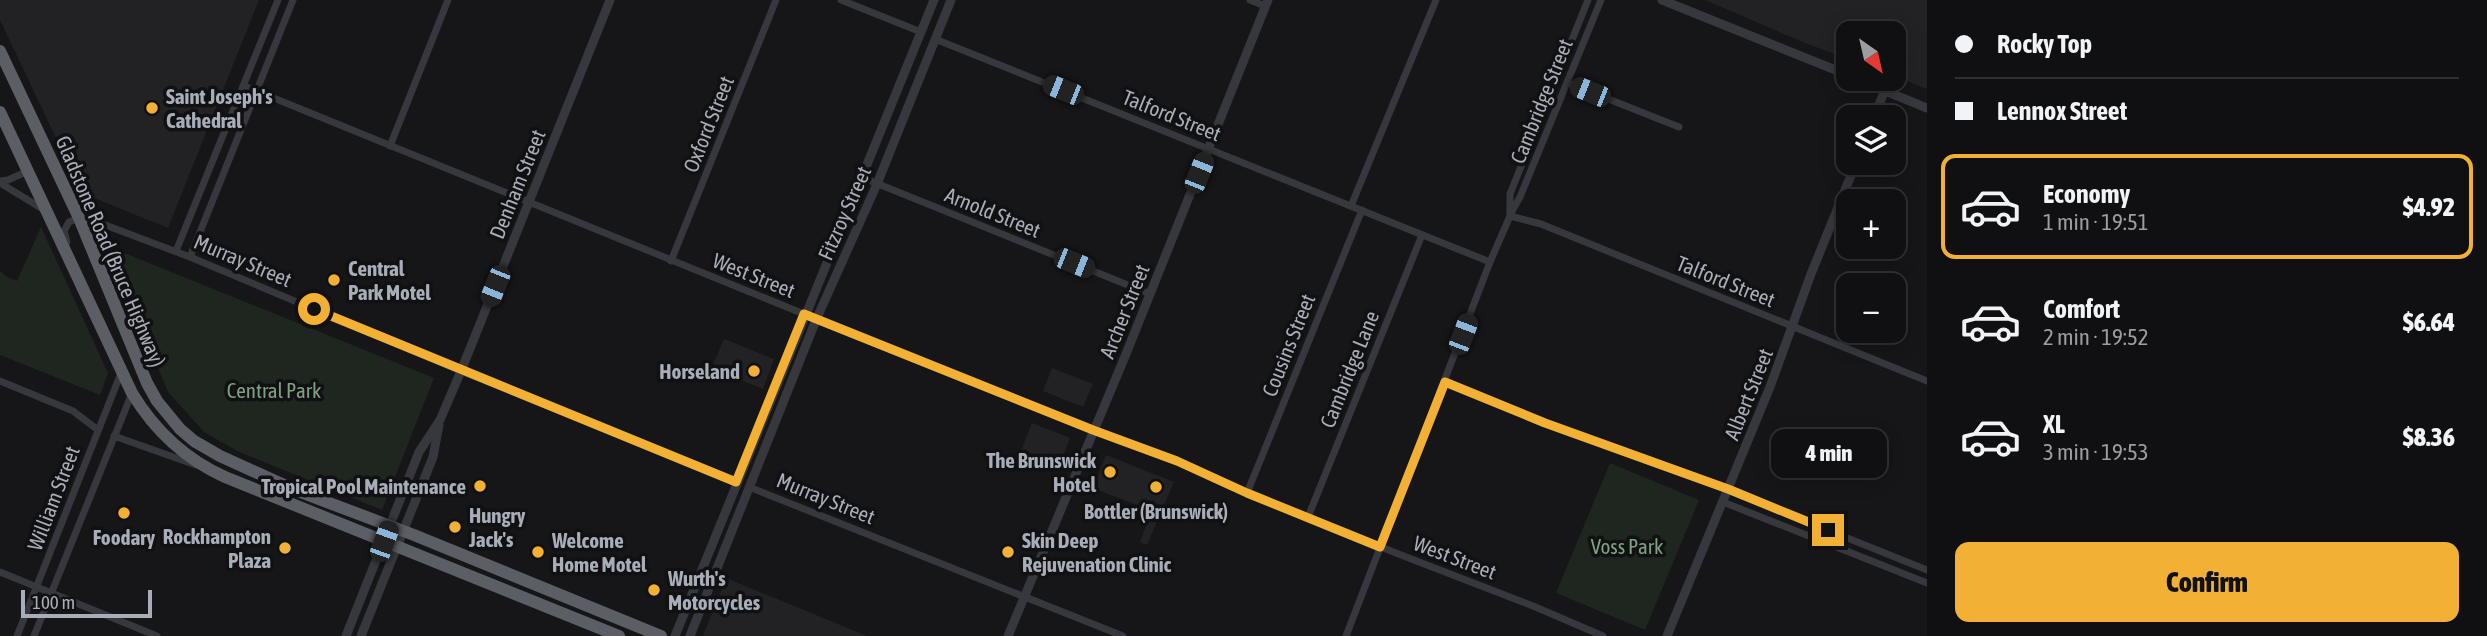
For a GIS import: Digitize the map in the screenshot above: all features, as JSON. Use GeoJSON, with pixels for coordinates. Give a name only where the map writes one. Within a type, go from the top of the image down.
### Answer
{"type":"FeatureCollection","features":[{"type":"Feature","properties":{"kind":"highway","name":"Gladstone Road (Bruce Highway)"},"geometry":{"type":"LineString","coordinates":[[0,51],[79,218],[135,358],[157,401],[180,429],[207,449],[295,490],[404,531],[661,636]]}},
{"type":"Feature","properties":{"kind":"highway","name":"Gladstone Road (Bruce Highway)"},"geometry":{"type":"LineString","coordinates":[[0,112],[121,373],[160,432],[201,466],[619,636]]}},
{"type":"Feature","properties":{"kind":"highway"},"geometry":{"type":"LineString","coordinates":[[117,313],[134,380],[132,393]]}},
{"type":"Feature","properties":{"kind":"street"},"geometry":{"type":"LineString","coordinates":[[176,251],[278,0]]}},
{"type":"Feature","properties":{"kind":"street"},"geometry":{"type":"LineString","coordinates":[[190,257],[293,0]]}},
{"type":"Feature","properties":{"kind":"street"},"geometry":{"type":"LineString","coordinates":[[390,146],[448,0]]}},
{"type":"Feature","properties":{"kind":"street","name":"Denham Street"},"geometry":{"type":"LineString","coordinates":[[346,636],[419,452],[440,419],[461,371],[610,0]]}},
{"type":"Feature","properties":{"kind":"street","name":"Oxford Street"},"geometry":{"type":"LineString","coordinates":[[671,261],[776,0]]}},
{"type":"Feature","properties":{"kind":"street","name":"Talford Street"},"geometry":{"type":"LineString","coordinates":[[841,0],[1490,262]]}},
{"type":"Feature","properties":{"kind":"street","name":"Fitzroy Street"},"geometry":{"type":"LineString","coordinates":[[675,636],[934,0]]}},
{"type":"Feature","properties":{"kind":"street","name":"Fitzroy Street"},"geometry":{"type":"LineString","coordinates":[[690,636],[816,320],[877,184],[951,0]]}},
{"type":"Feature","properties":{"kind":"street"},"geometry":{"type":"LineString","coordinates":[[1250,0],[1267,3]]}},
{"type":"Feature","properties":{"kind":"street"},"geometry":{"type":"LineString","coordinates":[[1351,206],[1436,0]]}},
{"type":"Feature","properties":{"kind":"street","name":"Cambridge Street"},"geometry":{"type":"LineString","coordinates":[[1510,215],[1510,194],[1588,0]]}},
{"type":"Feature","properties":{"kind":"street","name":"Cambridge Street"},"geometry":{"type":"LineString","coordinates":[[1346,636],[1490,262],[1510,215],[1521,197],[1601,0]]}},
{"type":"Feature","properties":{"kind":"street"},"geometry":{"type":"LineString","coordinates":[[1662,0],[1836,70]]}},
{"type":"Feature","properties":{"kind":"street","name":"Archer Street"},"geometry":{"type":"LineString","coordinates":[[1009,635],[1267,3]]}},
{"type":"Feature","properties":{"kind":"street"},"geometry":{"type":"LineString","coordinates":[[1568,83],[1679,127]]}},
{"type":"Feature","properties":{"kind":"street","name":"West Street"},"geometry":{"type":"LineString","coordinates":[[244,86],[816,320],[1177,461],[1247,493],[1602,636]]}},
{"type":"Feature","properties":{"kind":"street"},"geometry":{"type":"LineString","coordinates":[[1887,91],[1927,108]]}},
{"type":"Feature","properties":{"kind":"street"},"geometry":{"type":"LineString","coordinates":[[0,182],[28,171]]}},
{"type":"Feature","properties":{"kind":"street","name":"Albert Street"},"geometry":{"type":"LineString","coordinates":[[1667,636],[1793,327],[1811,274],[1851,175]]}},
{"type":"Feature","properties":{"kind":"street","name":"Arnold Street"},"geometry":{"type":"LineString","coordinates":[[861,177],[1150,294]]}},
{"type":"Feature","properties":{"kind":"street"},"geometry":{"type":"LineString","coordinates":[[0,182],[46,211]]}},
{"type":"Feature","properties":{"kind":"street","name":"Cousins Street"},"geometry":{"type":"LineString","coordinates":[[1247,493],[1362,210]]}},
{"type":"Feature","properties":{"kind":"street","name":"Talford Street"},"geometry":{"type":"LineString","coordinates":[[1510,215],[1541,224],[1927,381]]}},
{"type":"Feature","properties":{"kind":"street"},"geometry":{"type":"LineString","coordinates":[[79,218],[69,222],[64,231],[65,240],[81,275],[79,282]]}},
{"type":"Feature","properties":{"kind":"street","name":"Murray Street"},"geometry":{"type":"LineString","coordinates":[[79,218],[92,220],[176,251],[461,371],[1124,636]]}},
{"type":"Feature","properties":{"kind":"street","name":"Cambridge Lane"},"geometry":{"type":"LineString","coordinates":[[1308,517],[1422,235]]}},
{"type":"Feature","properties":{"kind":"street","name":"William Street"},"geometry":{"type":"LineString","coordinates":[[17,636],[121,373]]}},
{"type":"Feature","properties":{"kind":"street"},"geometry":{"type":"LineString","coordinates":[[0,381],[73,411],[98,430]]}},
{"type":"Feature","properties":{"kind":"street"},"geometry":{"type":"LineString","coordinates":[[1445,382],[1545,423],[1728,489],[1927,570]]}},
{"type":"Feature","properties":{"kind":"street","name":"William Street"},"geometry":{"type":"LineString","coordinates":[[34,636],[132,393]]}},
{"type":"Feature","properties":{"kind":"street","name":"Denham Street"},"geometry":{"type":"LineString","coordinates":[[361,636],[433,457],[440,419]]}},
{"type":"Feature","properties":{"kind":"street"},"geometry":{"type":"LineString","coordinates":[[114,436],[201,466]]}},
{"type":"Feature","properties":{"kind":"street"},"geometry":{"type":"LineString","coordinates":[[1723,502],[1927,583]]}},
{"type":"Feature","properties":{"kind":"street"},"geometry":{"type":"LineString","coordinates":[[703,565],[716,570]]}},
{"type":"Feature","properties":{"kind":"street"},"geometry":{"type":"LineString","coordinates":[[0,572],[158,636]]}},
{"type":"Feature","properties":{"kind":"shaded area"},"geometry":{"type":"Polygon","coordinates":[[[0,0],[259,0],[168,228],[82,193],[0,20],[0,0]]]}},
{"type":"Feature","properties":{"kind":"shaded area"},"geometry":{"type":"Polygon","coordinates":[[[1705,0],[1927,0],[1927,89],[1906,81],[1906,21],[1836,21],[1836,55],[1705,0]]]}},
{"type":"Feature","properties":{"kind":"shaded area","name":"Horseland"},"geometry":{"type":"Polygon","coordinates":[[[724,339],[774,359],[763,389],[711,369],[724,339]]]}},
{"type":"Feature","properties":{"kind":"shaded area"},"geometry":{"type":"Polygon","coordinates":[[[1052,368],[1093,384],[1083,407],[1043,391],[1052,368]]]}},
{"type":"Feature","properties":{"kind":"shaded area"},"geometry":{"type":"Polygon","coordinates":[[[1032,423],[1070,438],[1059,466],[1021,451],[1032,423]]]}},
{"type":"Feature","properties":{"kind":"shaded area"},"geometry":{"type":"Polygon","coordinates":[[[1106,455],[1174,482],[1147,545],[1140,542],[1152,511],[1093,488],[1106,455]]]}},
{"type":"Feature","properties":{"kind":"shaded area"},"geometry":{"type":"Polygon","coordinates":[[[726,578],[867,636],[703,636],[726,578]]]}},
{"type":"Feature","properties":{"kind":"green space"},"geometry":{"type":"Polygon","coordinates":[[[41,227],[108,373],[100,395],[0,355],[0,271],[17,281],[41,227]]]}},
{"type":"Feature","properties":{"kind":"green space","name":"Central Park"},"geometry":{"type":"Polygon","coordinates":[[[107,246],[434,378],[382,510],[237,451],[204,432],[168,392],[107,246]]]}},
{"type":"Feature","properties":{"kind":"green space","name":"Voss Park"},"geometry":{"type":"Polygon","coordinates":[[[1610,463],[1699,500],[1645,630],[1556,593],[1610,463]]]}},
{"type":"Feature","properties":{"kind":"place","name":"Saint Joseph's Cathedral"},"geometry":{"type":"Point","coordinates":[152,108]}},
{"type":"Feature","properties":{"kind":"place","name":"Central Park Motel"},"geometry":{"type":"Point","coordinates":[334,280]}},
{"type":"Feature","properties":{"kind":"place","name":"Horseland"},"geometry":{"type":"Point","coordinates":[754,371]}},
{"type":"Feature","properties":{"kind":"place","name":"The Brunswick Hotel"},"geometry":{"type":"Point","coordinates":[1110,472]}},
{"type":"Feature","properties":{"kind":"place","name":"Tropical Pool Maintenance"},"geometry":{"type":"Point","coordinates":[480,486]}},
{"type":"Feature","properties":{"kind":"place","name":"Bottler (Brunswick)"},"geometry":{"type":"Point","coordinates":[1156,487]}},
{"type":"Feature","properties":{"kind":"place","name":"Foodary"},"geometry":{"type":"Point","coordinates":[124,513]}},
{"type":"Feature","properties":{"kind":"place","name":"Hungry Jack's"},"geometry":{"type":"Point","coordinates":[455,527]}},
{"type":"Feature","properties":{"kind":"place","name":"Rockhampton Plaza"},"geometry":{"type":"Point","coordinates":[285,548]}},
{"type":"Feature","properties":{"kind":"place","name":"Welcome Home Motel"},"geometry":{"type":"Point","coordinates":[538,552]}},
{"type":"Feature","properties":{"kind":"place","name":"Skin Deep Rejuvenation Clinic"},"geometry":{"type":"Point","coordinates":[1008,552]}},
{"type":"Feature","properties":{"kind":"place","name":"Wurth's Motorcycles"},"geometry":{"type":"Point","coordinates":[654,590]}},
{"type":"Feature","properties":{"kind":"route"},"geometry":{"type":"LineString","coordinates":[[314,309],[736,482],[804,314],[1177,461],[1247,493],[1380,547],[1445,382],[1545,423],[1728,489],[1828,530]]}}]}
